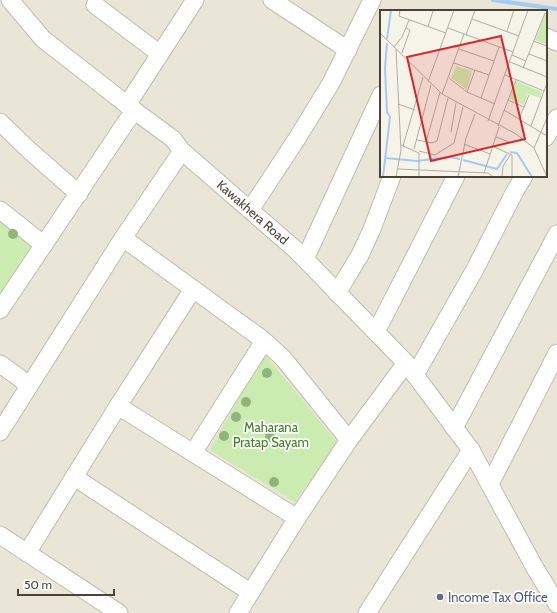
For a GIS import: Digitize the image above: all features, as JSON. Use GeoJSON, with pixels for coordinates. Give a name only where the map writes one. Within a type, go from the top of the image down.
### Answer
{"type":"FeatureCollection","features":[{"type":"Feature","properties":{"kind":"street","name":"Kawakhera Road"},"geometry":{"type":"LineString","coordinates":[[10,0],[43,39],[173,139],[182,151],[297,251],[410,369],[471,450],[535,568],[557,604]]}},
{"type":"Feature","properties":{"kind":"street"},"geometry":{"type":"LineString","coordinates":[[272,0],[348,50]]}},
{"type":"Feature","properties":{"kind":"street"},"geometry":{"type":"LineString","coordinates":[[250,210],[298,137],[331,83],[372,0]]}},
{"type":"Feature","properties":{"kind":"street"},"geometry":{"type":"LineString","coordinates":[[0,310],[126,122],[131,108],[160,54],[192,1]]}},
{"type":"Feature","properties":{"kind":"street"},"geometry":{"type":"LineString","coordinates":[[95,6],[160,54]]}},
{"type":"Feature","properties":{"kind":"street"},"geometry":{"type":"LineString","coordinates":[[547,37],[557,42]]}},
{"type":"Feature","properties":{"kind":"street"},"geometry":{"type":"LineString","coordinates":[[305,259],[380,97]]}},
{"type":"Feature","properties":{"kind":"street"},"geometry":{"type":"LineString","coordinates":[[547,109],[557,114]]}},
{"type":"Feature","properties":{"kind":"street"},"geometry":{"type":"LineString","coordinates":[[547,136],[557,118]]}},
{"type":"Feature","properties":{"kind":"street"},"geometry":{"type":"LineString","coordinates":[[2,129],[30,151],[78,194]]}},
{"type":"Feature","properties":{"kind":"street"},"geometry":{"type":"LineString","coordinates":[[0,432],[123,238],[182,151]]}},
{"type":"Feature","properties":{"kind":"street"},"geometry":{"type":"LineString","coordinates":[[337,293],[360,255],[372,229],[392,177]]}},
{"type":"Feature","properties":{"kind":"street"},"geometry":{"type":"LineString","coordinates":[[376,332],[455,177]]}},
{"type":"Feature","properties":{"kind":"street"},"geometry":{"type":"LineString","coordinates":[[238,613],[297,518],[349,440],[410,369],[474,271],[523,177]]}},
{"type":"Feature","properties":{"kind":"street"},"geometry":{"type":"LineString","coordinates":[[0,210],[44,245]]}},
{"type":"Feature","properties":{"kind":"street"},"geometry":{"type":"LineString","coordinates":[[454,428],[557,234]]}},
{"type":"Feature","properties":{"kind":"street"},"geometry":{"type":"LineString","coordinates":[[123,238],[264,341],[283,358],[349,440]]}},
{"type":"Feature","properties":{"kind":"street"},"geometry":{"type":"LineString","coordinates":[[27,553],[118,406],[193,289]]}},
{"type":"Feature","properties":{"kind":"street"},"geometry":{"type":"LineString","coordinates":[[192,453],[264,341]]}},
{"type":"Feature","properties":{"kind":"street"},"geometry":{"type":"LineString","coordinates":[[490,484],[557,353]]}},
{"type":"Feature","properties":{"kind":"street"},"geometry":{"type":"LineString","coordinates":[[0,364],[30,386]]}},
{"type":"Feature","properties":{"kind":"street"},"geometry":{"type":"LineString","coordinates":[[118,406],[297,518]]}},
{"type":"Feature","properties":{"kind":"street"},"geometry":{"type":"LineString","coordinates":[[367,613],[471,450]]}},
{"type":"Feature","properties":{"kind":"street"},"geometry":{"type":"LineString","coordinates":[[74,477],[250,592]]}},
{"type":"Feature","properties":{"kind":"street"},"geometry":{"type":"LineString","coordinates":[[0,535],[119,613]]}},
{"type":"Feature","properties":{"kind":"shaded area"},"geometry":{"type":"Polygon","coordinates":[[[0,0],[557,0],[557,613],[0,613],[0,0]]]}},
{"type":"Feature","properties":{"kind":"green space"},"geometry":{"type":"Polygon","coordinates":[[[0,222],[33,249],[0,298],[0,222]]]}},
{"type":"Feature","properties":{"kind":"green space","name":"Maharana Pratap Sayam"},"geometry":{"type":"Polygon","coordinates":[[[264,353],[337,442],[295,502],[210,450],[264,353]]]}},
{"type":"Feature","properties":{"kind":"waterway"},"geometry":{"type":"LineString","coordinates":[[493,0],[557,9]]}},
{"type":"Feature","properties":{"kind":"place","name":"Income Tax Office"},"geometry":{"type":"Point","coordinates":[440,597]}}]}
